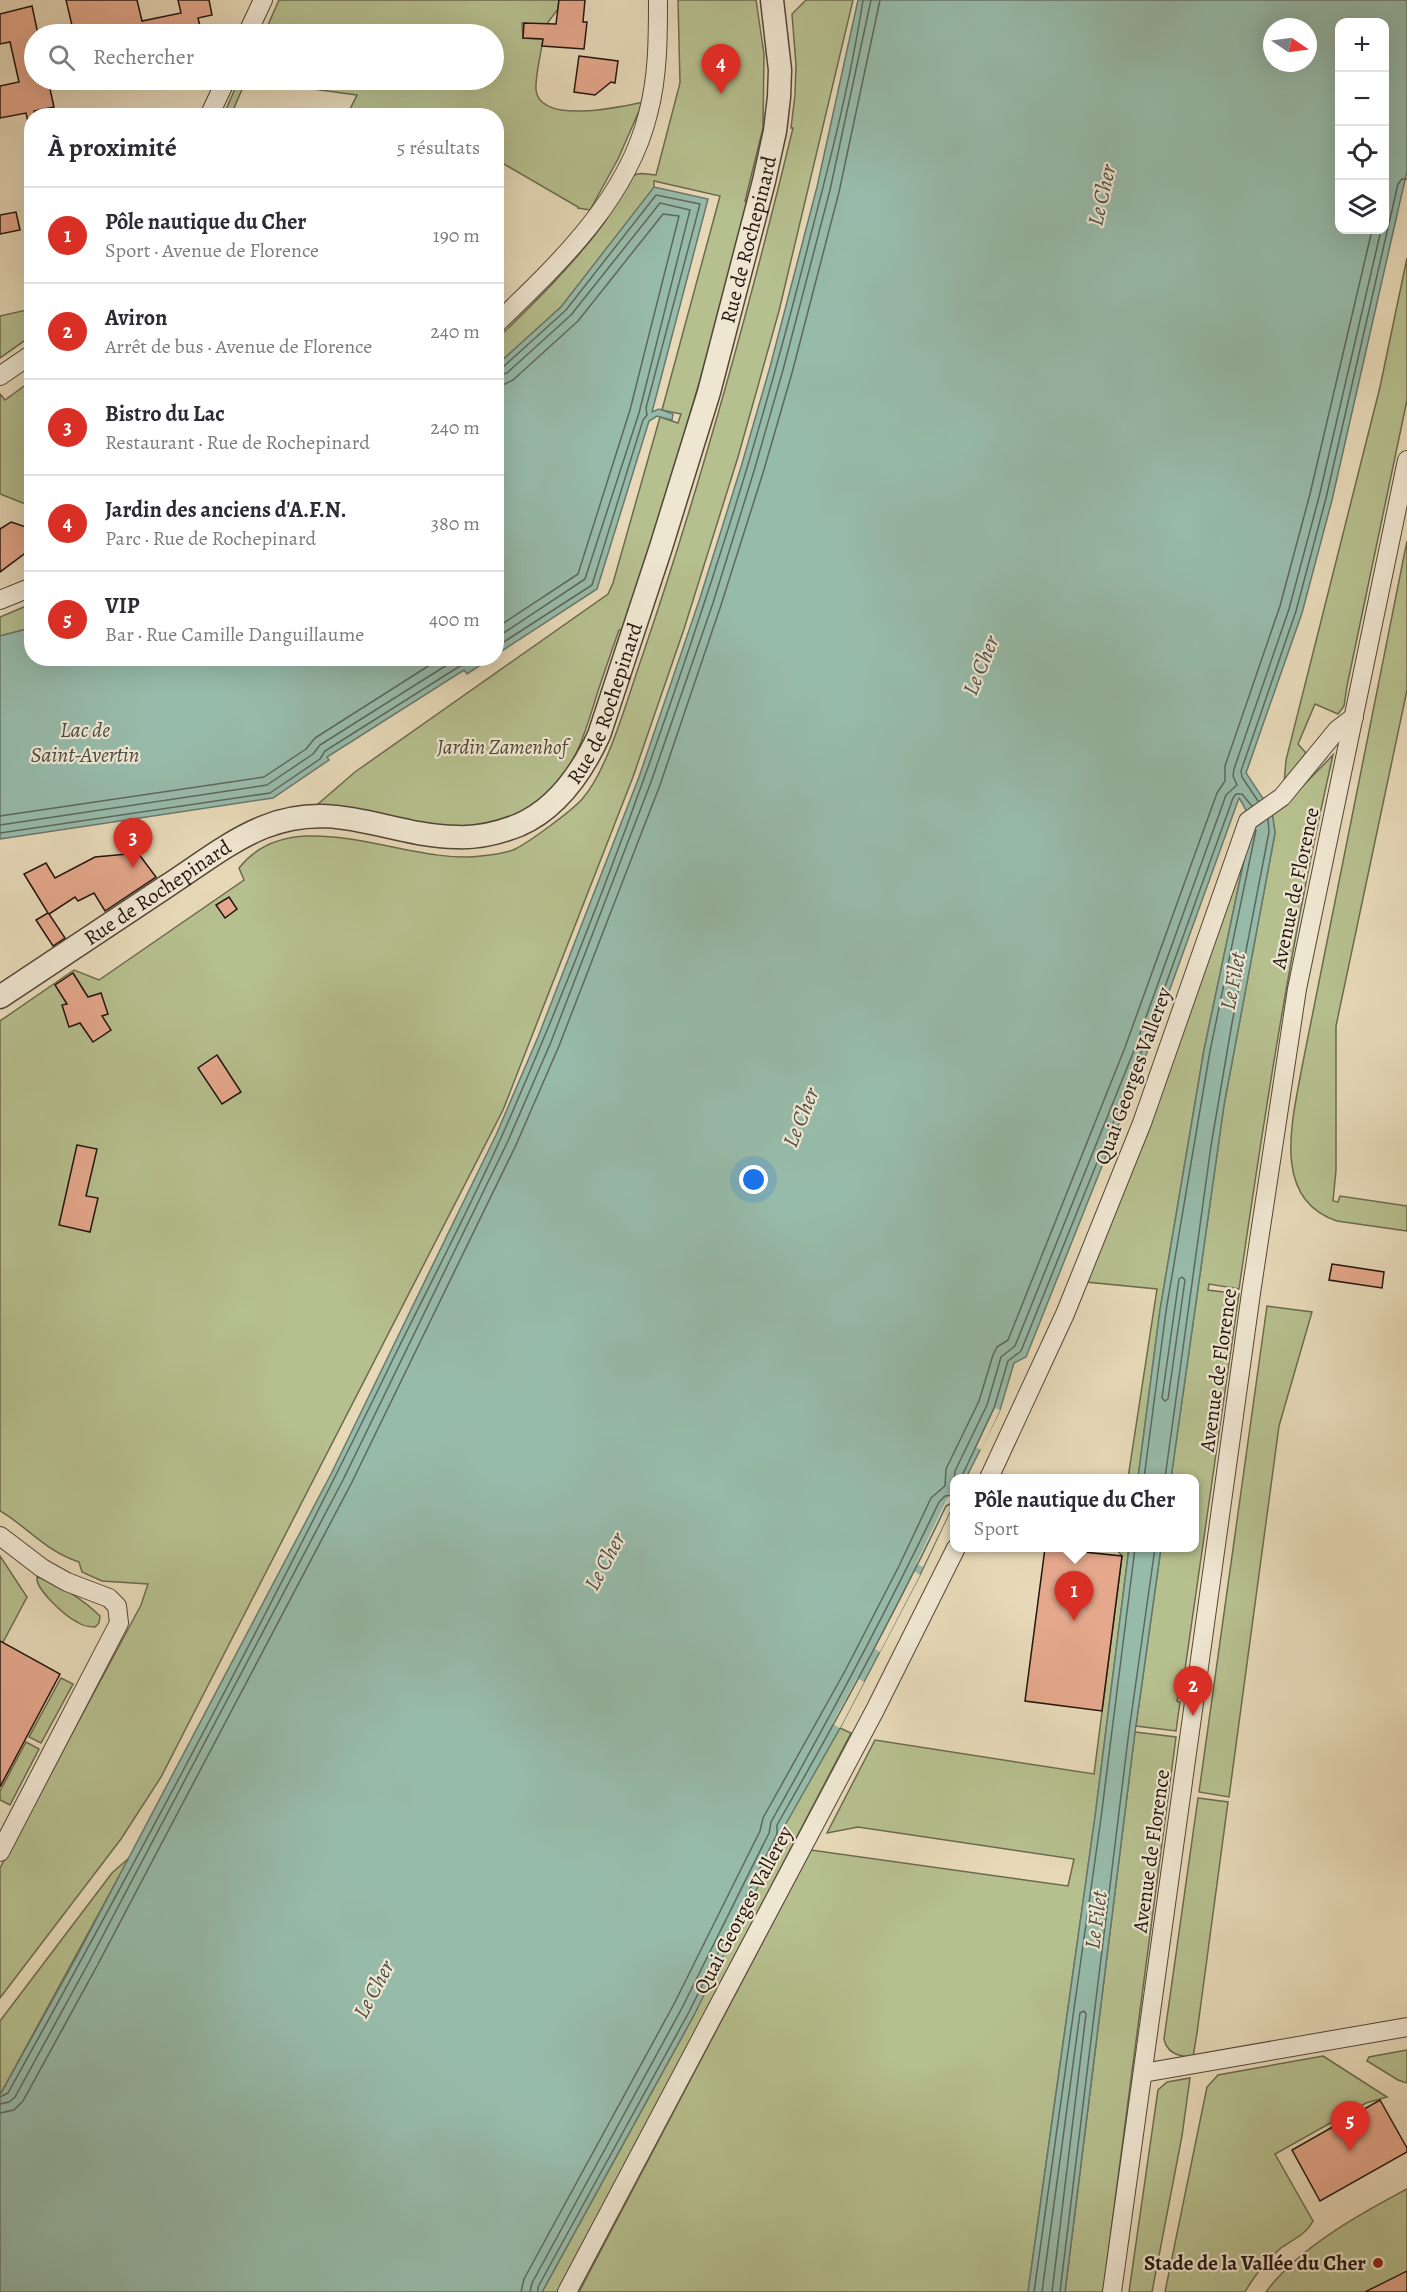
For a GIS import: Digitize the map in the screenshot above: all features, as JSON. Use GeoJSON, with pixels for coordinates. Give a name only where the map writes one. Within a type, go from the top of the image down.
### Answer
{"type":"FeatureCollection","features":[{"type":"Feature","properties":{"kind":"street"},"geometry":{"type":"LineString","coordinates":[[251,24],[262,0]]}},
{"type":"Feature","properties":{"kind":"street"},"geometry":{"type":"LineString","coordinates":[[504,316],[598,217],[628,166],[648,116],[656,76],[658,0]]}},
{"type":"Feature","properties":{"kind":"street","name":"Rue de Rochepinard"},"geometry":{"type":"LineString","coordinates":[[0,997],[211,857],[262,827],[294,817],[330,816],[436,835],[473,837],[494,833],[528,820],[551,804],[575,778],[589,757],[598,735],[664,537],[709,392],[765,181],[779,97],[780,70],[772,0]]}},
{"type":"Feature","properties":{"kind":"street"},"geometry":{"type":"LineString","coordinates":[[213,108],[221,90]]}},
{"type":"Feature","properties":{"kind":"street"},"geometry":{"type":"LineString","coordinates":[[0,376],[24,360]]}},
{"type":"Feature","properties":{"kind":"street","name":"Avenue de Florence"},"geometry":{"type":"LineString","coordinates":[[1112,2292],[1276,1121],[1297,989],[1407,460]]}},
{"type":"Feature","properties":{"kind":"street"},"geometry":{"type":"LineString","coordinates":[[0,600],[24,590]]}},
{"type":"Feature","properties":{"kind":"street","name":"Quai Georges Vallerey"},"geometry":{"type":"LineString","coordinates":[[991,1474],[1065,1314],[1142,1123],[1248,821],[1282,797],[1337,730],[1354,717]]}},
{"type":"Feature","properties":{"kind":"street"},"geometry":{"type":"LineString","coordinates":[[0,1536],[42,1568],[67,1582],[109,1598],[117,1606],[119,1616],[119,1623],[0,1852]]}},
{"type":"Feature","properties":{"kind":"street","name":"Quai Georges Vallerey"},"geometry":{"type":"LineString","coordinates":[[567,2292],[875,1710],[954,1552]]}},
{"type":"Feature","properties":{"kind":"street"},"geometry":{"type":"LineString","coordinates":[[1143,2073],[1407,2027]]}},
{"type":"Feature","properties":{"kind":"green space"},"geometry":{"type":"Polygon","coordinates":[[[279,0],[559,0],[558,9],[546,25],[522,23],[523,38],[543,39],[536,84],[541,101],[551,107],[583,111],[643,102],[618,159],[590,210],[578,208],[504,164],[504,108],[350,108],[357,95],[320,90],[504,90],[504,24],[268,24],[279,0]]]}},
{"type":"Feature","properties":{"kind":"green space","name":"Jardin Zamenhof"},"geometry":{"type":"Polygon","coordinates":[[[678,0],[756,0],[764,54],[763,128],[745,201],[749,203],[720,311],[657,524],[623,630],[619,630],[578,750],[563,776],[542,799],[523,811],[477,825],[455,828],[318,804],[355,772],[608,594],[660,417],[678,423],[681,414],[662,410],[720,196],[654,181],[654,187],[648,196],[561,307],[504,359],[504,332],[580,254],[608,217],[628,180],[639,174],[656,175],[680,83],[678,0]]]}},
{"type":"Feature","properties":{"kind":"green space"},"geometry":{"type":"Polygon","coordinates":[[[806,0],[853,0],[779,311],[738,457],[684,629],[633,777],[503,1110],[161,1777],[121,1839],[0,1998],[0,1868],[141,1605],[148,1584],[102,1581],[82,1572],[79,1562],[56,1552],[0,1511],[0,1021],[74,970],[99,980],[244,880],[239,868],[262,848],[290,838],[320,836],[452,857],[481,856],[513,850],[560,818],[583,798],[610,750],[625,709],[665,589],[724,393],[793,128],[791,128],[796,65],[792,14],[806,0]]]}},
{"type":"Feature","properties":{"kind":"green space"},"geometry":{"type":"Polygon","coordinates":[[[235,90],[242,90],[234,108],[227,108],[235,90]]]}},
{"type":"Feature","properties":{"kind":"green space"},"geometry":{"type":"Polygon","coordinates":[[[1407,258],[1407,400],[1344,706],[1338,714],[1315,704],[1298,744],[1306,753],[1284,784],[1286,760],[1380,387],[1407,258]]]}},
{"type":"Feature","properties":{"kind":"green space"},"geometry":{"type":"Polygon","coordinates":[[[24,311],[24,341],[0,358],[0,316],[24,311]]]}},
{"type":"Feature","properties":{"kind":"green space"},"geometry":{"type":"Polygon","coordinates":[[[24,386],[24,503],[0,494],[0,394],[5,400],[24,386]]]}},
{"type":"Feature","properties":{"kind":"green space"},"geometry":{"type":"Polygon","coordinates":[[[1407,541],[1407,690],[1336,1026],[1336,1170],[1333,1201],[1338,1202],[1340,1196],[1407,1206],[1407,1231],[1337,1221],[1316,1210],[1302,1195],[1294,1176],[1291,1132],[1407,541]]]}},
{"type":"Feature","properties":{"kind":"green space"},"geometry":{"type":"Polygon","coordinates":[[[24,607],[24,630],[0,636],[0,617],[24,607]]]}},
{"type":"Feature","properties":{"kind":"green space"},"geometry":{"type":"Polygon","coordinates":[[[1333,755],[1305,888],[1281,1021],[1239,1289],[1209,1284],[1208,1290],[1239,1294],[1182,1690],[1179,1690],[1177,1701],[1180,1702],[1176,1731],[1136,1726],[1160,1552],[1199,1552],[1199,1474],[1172,1474],[1224,1105],[1275,833],[1272,812],[1294,795],[1333,755]]]}},
{"type":"Feature","properties":{"kind":"green space"},"geometry":{"type":"Polygon","coordinates":[[[1249,837],[1204,1050],[1160,1310],[1139,1474],[1129,1474],[1157,1289],[1086,1282],[1249,837]]]}},
{"type":"Feature","properties":{"kind":"green space"},"geometry":{"type":"Polygon","coordinates":[[[1267,1306],[1312,1312],[1279,1426],[1229,1797],[1199,1792],[1267,1306]]]}},
{"type":"Feature","properties":{"kind":"green space"},"geometry":{"type":"Polygon","coordinates":[[[1119,1552],[1128,1552],[1095,1817],[1028,2292],[579,2292],[811,1850],[1068,1886],[1074,1859],[858,1827],[827,1833],[875,1740],[1094,1774],[1122,1556],[1119,1552]]]}},
{"type":"Feature","properties":{"kind":"green space"},"geometry":{"type":"Polygon","coordinates":[[[0,1556],[27,1597],[1,1646],[0,1645],[0,1556]]]}},
{"type":"Feature","properties":{"kind":"green space"},"geometry":{"type":"Polygon","coordinates":[[[37,1577],[53,1583],[79,1599],[100,1616],[99,1623],[95,1627],[88,1626],[72,1619],[46,1595],[37,1577]]]}},
{"type":"Feature","properties":{"kind":"green space"},"geometry":{"type":"Polygon","coordinates":[[[61,1678],[73,1684],[41,1743],[29,1737],[61,1678]]]}},
{"type":"Feature","properties":{"kind":"green space"},"geometry":{"type":"Polygon","coordinates":[[[840,1728],[851,1733],[559,2292],[542,2292],[694,2015],[782,1829],[840,1728]]]}},
{"type":"Feature","properties":{"kind":"green space"},"geometry":{"type":"Polygon","coordinates":[[[1135,1732],[1176,1737],[1103,2292],[1065,2292],[1135,1732]]]}},
{"type":"Feature","properties":{"kind":"green space"},"geometry":{"type":"Polygon","coordinates":[[[26,1742],[39,1749],[10,1805],[0,1800],[0,1791],[26,1742]]]}},
{"type":"Feature","properties":{"kind":"green space"},"geometry":{"type":"Polygon","coordinates":[[[1198,1798],[1228,1802],[1193,2057],[1175,2054],[1168,2048],[1164,2039],[1198,1798]]]}},
{"type":"Feature","properties":{"kind":"green space"},"geometry":{"type":"Polygon","coordinates":[[[129,1858],[0,2095],[0,2021],[112,1873],[129,1858]]]}},
{"type":"Feature","properties":{"kind":"green space"},"geometry":{"type":"Polygon","coordinates":[[[1407,2050],[1407,2083],[1367,2061],[1369,2057],[1407,2050]]]}},
{"type":"Feature","properties":{"kind":"green space"},"geometry":{"type":"Polygon","coordinates":[[[1323,2056],[1387,2097],[1366,2103],[1275,2154],[1313,2221],[1310,2226],[1271,2258],[1245,2292],[1165,2292],[1207,2087],[1218,2075],[1323,2056]]]}},
{"type":"Feature","properties":{"kind":"green space"},"geometry":{"type":"Polygon","coordinates":[[[1190,2078],[1182,2136],[1152,2292],[1129,2292],[1158,2090],[1167,2082],[1190,2078]]]}},
{"type":"Feature","properties":{"kind":"green space"},"geometry":{"type":"Polygon","coordinates":[[[1407,2189],[1407,2292],[1266,2292],[1295,2261],[1331,2233],[1407,2189]]]}},
{"type":"Feature","properties":{"kind":"water"},"geometry":{"type":"Polygon","coordinates":[[[858,0],[1407,0],[1407,171],[1332,500],[1302,613],[1246,773],[1272,812],[1275,833],[1224,1105],[1172,1474],[1139,1474],[1160,1310],[1204,1050],[1249,837],[1248,816],[1239,798],[1145,1058],[1026,1357],[1014,1363],[1000,1410],[968,1474],[950,1474],[950,1511],[920,1575],[840,1728],[783,1829],[785,1832],[694,2015],[542,2292],[0,2292],[0,2095],[77,1956],[331,1474],[496,1135],[538,1037],[639,777],[700,598],[741,467],[817,187],[858,0]]]}},
{"type":"Feature","properties":{"kind":"water"},"geometry":{"type":"Polygon","coordinates":[[[654,187],[708,199],[652,412],[659,409],[673,414],[672,420],[657,416],[649,421],[597,589],[504,649],[504,359],[561,307],[654,187]]]}},
{"type":"Feature","properties":{"kind":"water","name":"Lac de Saint-Avertin"},"geometry":{"type":"Polygon","coordinates":[[[24,630],[24,666],[479,666],[467,674],[464,670],[327,757],[329,760],[273,798],[0,839],[0,636],[24,630]]]}},
{"type":"Feature","properties":{"kind":"water","name":"Le Filet"},"geometry":{"type":"Polygon","coordinates":[[[1128,1552],[1160,1552],[1135,1732],[1065,2292],[1028,2292],[1095,1817],[1128,1552]]]}},
{"type":"Feature","properties":{"kind":"pier"},"geometry":{"type":"Polygon","coordinates":[[[995,1408],[1000,1410],[981,1450],[976,1447],[995,1408]]]}},
{"type":"Feature","properties":{"kind":"pier"},"geometry":{"type":"Polygon","coordinates":[[[950,1492],[950,1511],[923,1567],[916,1564],[950,1492]]]}},
{"type":"Feature","properties":{"kind":"pier"},"geometry":{"type":"Polygon","coordinates":[[[914,1571],[920,1575],[880,1652],[874,1648],[914,1571]]]}},
{"type":"Feature","properties":{"kind":"pier"},"geometry":{"type":"Polygon","coordinates":[[[857,1678],[864,1682],[840,1728],[832,1724],[857,1678]]]}},
{"type":"Feature","properties":{"kind":"building"},"geometry":{"type":"Polygon","coordinates":[[[66,0],[137,0],[142,21],[181,13],[178,0],[209,0],[212,15],[198,18],[200,24],[72,24],[66,0]]]}},
{"type":"Feature","properties":{"kind":"building"},"geometry":{"type":"Polygon","coordinates":[[[559,0],[585,0],[583,22],[587,22],[584,49],[542,46],[543,39],[523,38],[524,23],[556,24],[559,0]]]}},
{"type":"Feature","properties":{"kind":"building"},"geometry":{"type":"Polygon","coordinates":[[[32,6],[36,24],[24,24],[24,90],[50,90],[54,107],[24,108],[24,113],[0,118],[0,86],[19,82],[10,42],[0,44],[0,14],[32,6]]]}},
{"type":"Feature","properties":{"kind":"building"},"geometry":{"type":"Polygon","coordinates":[[[579,56],[618,61],[615,83],[611,82],[595,95],[574,92],[579,56]]]}},
{"type":"Feature","properties":{"kind":"building"},"geometry":{"type":"Polygon","coordinates":[[[16,212],[20,230],[0,234],[0,215],[16,212]]]}},
{"type":"Feature","properties":{"kind":"building"},"geometry":{"type":"Polygon","coordinates":[[[11,522],[24,526],[24,554],[0,572],[0,529],[11,522]]]}},
{"type":"Feature","properties":{"kind":"building"},"geometry":{"type":"Polygon","coordinates":[[[138,853],[156,877],[105,911],[94,893],[78,901],[75,897],[49,914],[65,938],[53,946],[36,920],[48,913],[24,874],[46,863],[55,878],[95,857],[138,853]]]}},
{"type":"Feature","properties":{"kind":"building"},"geometry":{"type":"Polygon","coordinates":[[[229,897],[237,909],[225,918],[216,905],[229,897]]]}},
{"type":"Feature","properties":{"kind":"building"},"geometry":{"type":"Polygon","coordinates":[[[73,973],[88,997],[101,993],[108,1014],[102,1016],[111,1030],[93,1042],[80,1023],[69,1027],[62,1005],[67,1004],[55,985],[73,973]]]}},
{"type":"Feature","properties":{"kind":"building"},"geometry":{"type":"Polygon","coordinates":[[[217,1055],[241,1092],[222,1104],[198,1068],[217,1055]]]}},
{"type":"Feature","properties":{"kind":"building"},"geometry":{"type":"Polygon","coordinates":[[[77,1145],[97,1149],[86,1196],[98,1198],[90,1232],[59,1225],[77,1145]]]}},
{"type":"Feature","properties":{"kind":"building"},"geometry":{"type":"Polygon","coordinates":[[[1332,1264],[1384,1272],[1382,1288],[1329,1280],[1332,1264]]]}},
{"type":"Feature","properties":{"kind":"building"},"geometry":{"type":"Polygon","coordinates":[[[1044,1552],[1084,1552],[1122,1556],[1102,1711],[1025,1701],[1044,1552]]]}},
{"type":"Feature","properties":{"kind":"building"},"geometry":{"type":"Polygon","coordinates":[[[0,1641],[60,1674],[0,1787],[0,1641]]]}},
{"type":"Feature","properties":{"kind":"building"},"geometry":{"type":"Polygon","coordinates":[[[1380,2100],[1407,2148],[1407,2152],[1320,2201],[1292,2150],[1380,2100]]]}},
{"type":"Feature","properties":{"kind":"building"},"geometry":{"type":"Polygon","coordinates":[[[1407,2271],[1407,2292],[1365,2292],[1407,2271]]]}},
{"type":"Feature","properties":{"kind":"place","name":"Jardin des anciens d'A.F.N."},"geometry":{"type":"Point","coordinates":[721,94]}},
{"type":"Feature","properties":{"kind":"place","name":"Bistro du Lac"},"geometry":{"type":"Point","coordinates":[133,868]}},
{"type":"Feature","properties":{"kind":"place","name":"Pôle nautique du Cher"},"geometry":{"type":"Point","coordinates":[1074,1621]}},
{"type":"Feature","properties":{"kind":"place","name":"Aviron"},"geometry":{"type":"Point","coordinates":[1193,1716]}},
{"type":"Feature","properties":{"kind":"place","name":"VIP"},"geometry":{"type":"Point","coordinates":[1350,2151]}},
{"type":"Feature","properties":{"kind":"place","name":"Stade de la Vallée du Cher"},"geometry":{"type":"Point","coordinates":[1378,2263]}},
{"type":"Feature","properties":{"kind":"water label","name":"Le Cher"},"geometry":{"type":"Point","coordinates":[1101,195]}},
{"type":"Feature","properties":{"kind":"water label","name":"Le Cher"},"geometry":{"type":"Point","coordinates":[980,665]}},
{"type":"Feature","properties":{"kind":"water label","name":"Le Cher"},"geometry":{"type":"Point","coordinates":[800,1117]}},
{"type":"Feature","properties":{"kind":"water label","name":"Le Cher"},"geometry":{"type":"Point","coordinates":[604,1561]}},
{"type":"Feature","properties":{"kind":"water label","name":"Le Cher"},"geometry":{"type":"Point","coordinates":[373,1989]}}]}
